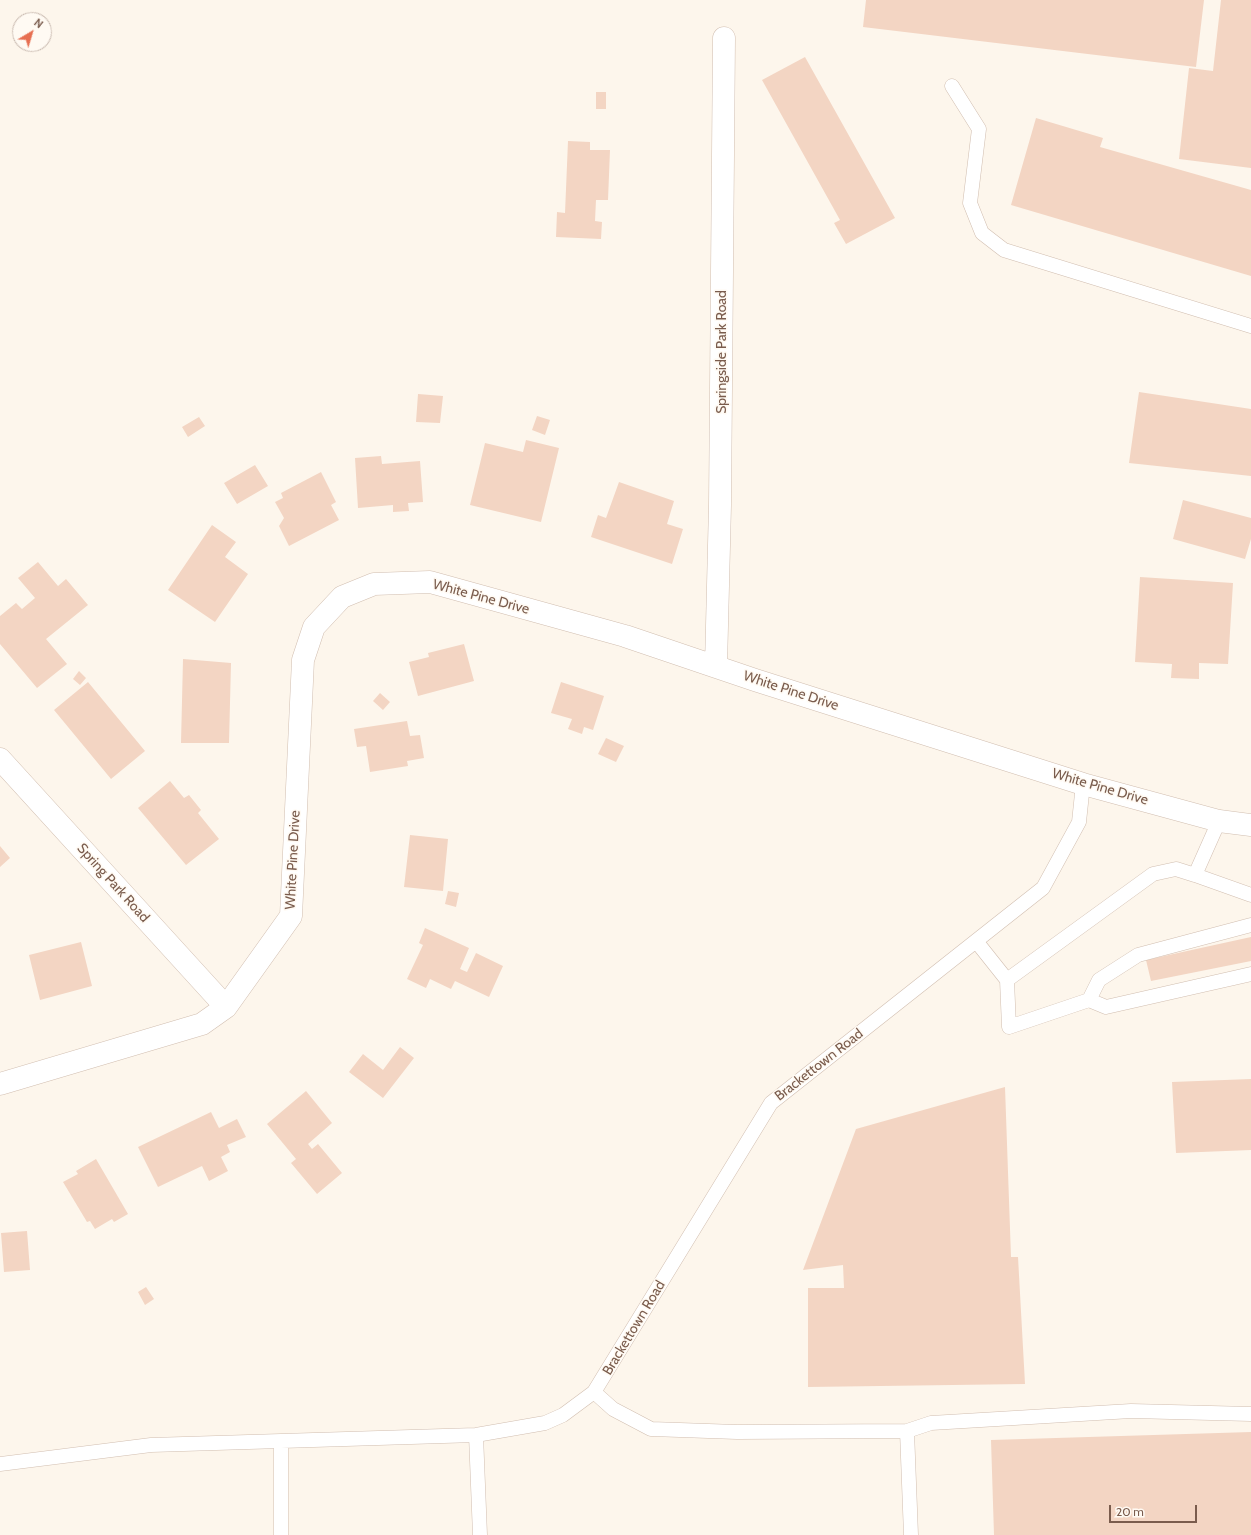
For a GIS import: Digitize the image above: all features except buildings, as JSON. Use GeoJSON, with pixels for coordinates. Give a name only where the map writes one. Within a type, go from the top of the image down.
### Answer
{"type":"FeatureCollection","features":[{"type":"Feature","properties":{"kind":"street","name":"Springside Park Road"},"geometry":{"type":"LineString","coordinates":[[716,666],[720,505],[724,38]]}},
{"type":"Feature","properties":{"kind":"street","name":"White Pine Drive"},"geometry":{"type":"LineString","coordinates":[[0,1084],[202,1024],[226,1007],[291,916],[303,660],[314,627],[342,597],[374,584],[430,582],[625,636],[762,682],[1083,784],[1219,821],[1251,825]]}},
{"type":"Feature","properties":{"kind":"street","name":"Spring Park Road"},"geometry":{"type":"LineString","coordinates":[[0,759],[226,1007]]}},
{"type":"Feature","properties":{"kind":"lane"},"geometry":{"type":"LineString","coordinates":[[952,86],[979,129],[970,203],[982,233],[1004,250],[1251,326]]}},
{"type":"Feature","properties":{"kind":"lane","name":"Brackettown Road"},"geometry":{"type":"LineString","coordinates":[[594,1392],[771,1103],[1043,888],[1079,822],[1083,784]]}},
{"type":"Feature","properties":{"kind":"lane"},"geometry":{"type":"LineString","coordinates":[[1195,875],[1219,821]]}},
{"type":"Feature","properties":{"kind":"lane"},"geometry":{"type":"LineString","coordinates":[[1006,980],[1153,874],[1176,869],[1251,895]]}},
{"type":"Feature","properties":{"kind":"lane"},"geometry":{"type":"LineString","coordinates":[[1089,1000],[1100,980],[1138,955],[1251,925]]}},
{"type":"Feature","properties":{"kind":"lane"},"geometry":{"type":"LineString","coordinates":[[976,941],[1006,980],[1009,1027],[1089,1000],[1106,1006],[1251,974]]}},
{"type":"Feature","properties":{"kind":"lane"},"geometry":{"type":"LineString","coordinates":[[0,1464],[151,1445],[476,1436],[545,1423],[563,1415],[594,1392],[613,1409],[651,1429],[737,1432],[907,1431],[932,1422],[1131,1411],[1251,1414]]}},
{"type":"Feature","properties":{"kind":"lane"},"geometry":{"type":"LineString","coordinates":[[907,1431],[911,1535]]}},
{"type":"Feature","properties":{"kind":"lane"},"geometry":{"type":"LineString","coordinates":[[476,1436],[480,1535]]}},
{"type":"Feature","properties":{"kind":"lane"},"geometry":{"type":"LineString","coordinates":[[281,1441],[281,1535]]}}]}
